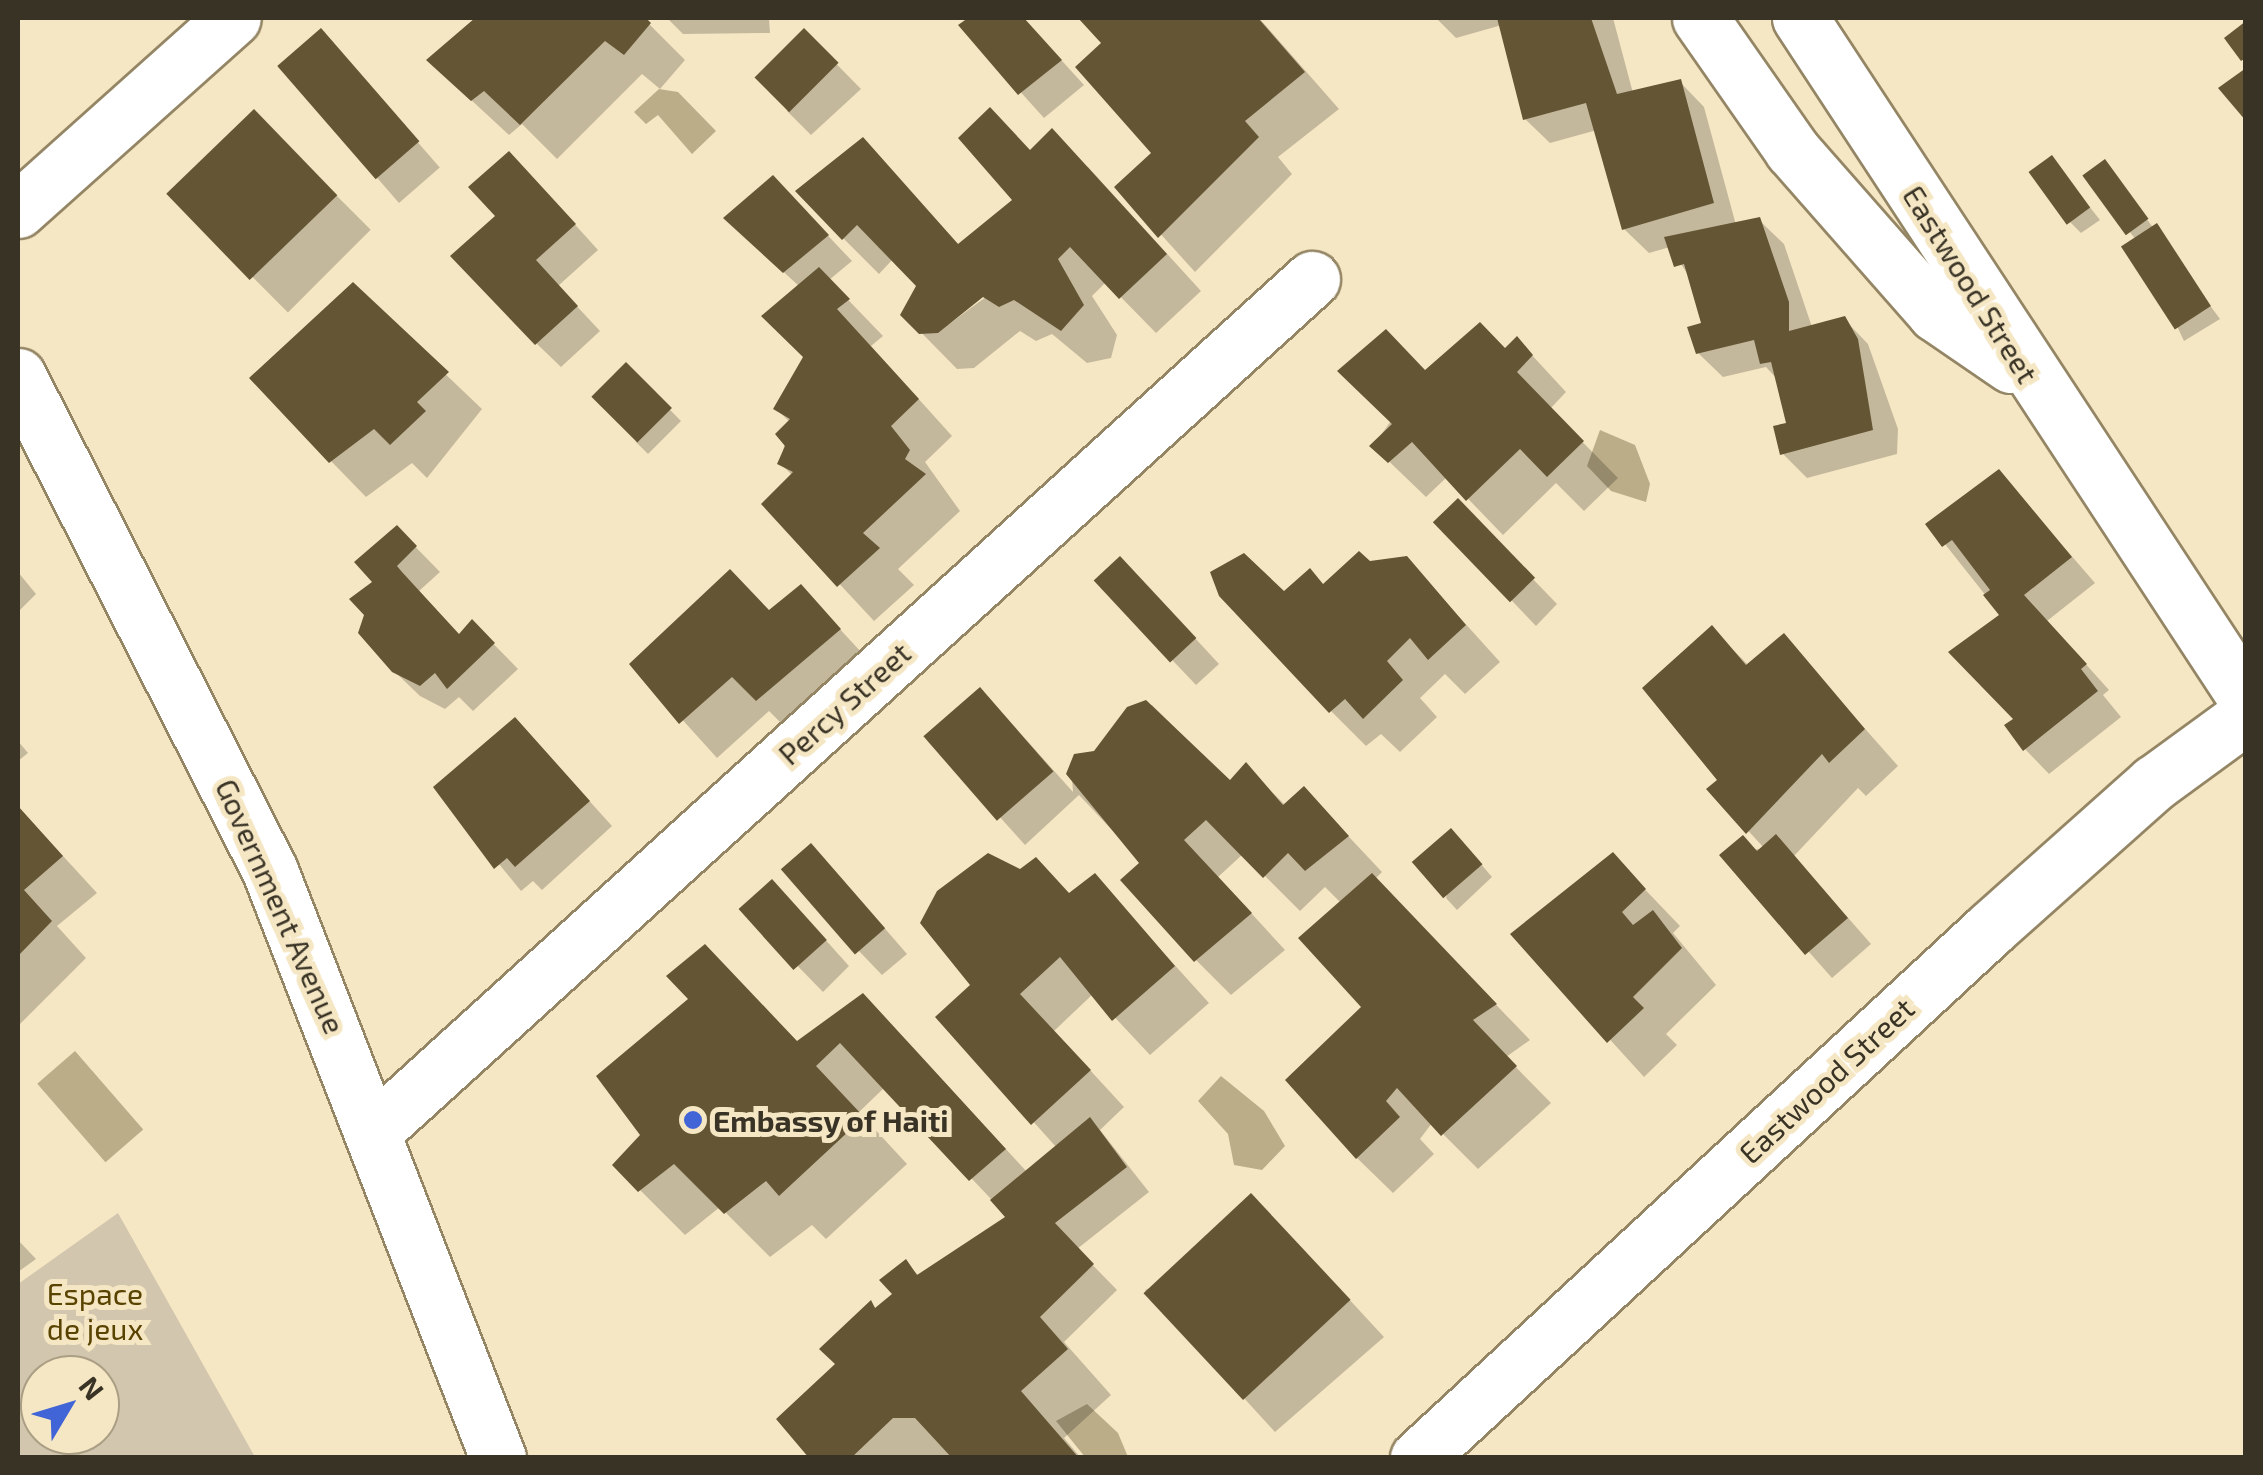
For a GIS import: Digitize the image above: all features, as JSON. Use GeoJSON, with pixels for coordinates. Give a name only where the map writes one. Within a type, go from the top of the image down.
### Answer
{"type":"FeatureCollection","features":[{"type":"Feature","properties":{"kind":"street"},"geometry":{"type":"LineString","coordinates":[[18,210],[233,18]]}},
{"type":"Feature","properties":{"kind":"street"},"geometry":{"type":"LineString","coordinates":[[1700,18],[1792,150],[1936,313],[2030,378]]}},
{"type":"Feature","properties":{"kind":"street","name":"Eastwood Street"},"geometry":{"type":"LineString","coordinates":[[1800,18],[2030,378],[2246,698]]}},
{"type":"Feature","properties":{"kind":"street","name":"Percy Street"},"geometry":{"type":"LineString","coordinates":[[377,1128],[1312,278]]}},
{"type":"Feature","properties":{"kind":"street","name":"Government Avenue"},"geometry":{"type":"LineString","coordinates":[[18,376],[270,871],[377,1128],[498,1458]]}},
{"type":"Feature","properties":{"kind":"street","name":"Eastwood Street"},"geometry":{"type":"LineString","coordinates":[[1418,1458],[1990,929],[2154,783],[2246,716]]}},
{"type":"Feature","properties":{"kind":"green space","name":"Espace de jeux"},"geometry":{"type":"Polygon","coordinates":[[[118,1213],[255,1457],[18,1457],[18,1284],[118,1213]]]}},
{"type":"Feature","properties":{"kind":"shaded area"},"geometry":{"type":"Polygon","coordinates":[[[659,89],[678,92],[716,131],[692,154],[658,115],[646,124],[634,112],[659,89]]]}},
{"type":"Feature","properties":{"kind":"shaded area"},"geometry":{"type":"Polygon","coordinates":[[[1600,430],[1635,445],[1650,484],[1646,502],[1611,491],[1587,466],[1600,430]]]}},
{"type":"Feature","properties":{"kind":"shaded area"},"geometry":{"type":"Polygon","coordinates":[[[75,1051],[143,1129],[105,1162],[37,1084],[75,1051]]]}},
{"type":"Feature","properties":{"kind":"shaded area"},"geometry":{"type":"Polygon","coordinates":[[[1221,1076],[1264,1111],[1285,1146],[1262,1170],[1234,1165],[1228,1134],[1198,1101],[1221,1076]]]}},
{"type":"Feature","properties":{"kind":"shaded area"},"geometry":{"type":"Polygon","coordinates":[[[1087,1404],[1118,1433],[1128,1457],[1085,1457],[1056,1421],[1087,1404]]]}},
{"type":"Feature","properties":{"kind":"building"},"geometry":{"type":"Polygon","coordinates":[[[475,18],[646,18],[651,23],[624,55],[605,41],[520,125],[484,91],[471,101],[426,60],[475,18]]]}},
{"type":"Feature","properties":{"kind":"building"},"geometry":{"type":"Polygon","coordinates":[[[968,18],[1024,18],[1062,60],[1018,95],[958,25],[968,18]]]}},
{"type":"Feature","properties":{"kind":"building"},"geometry":{"type":"Polygon","coordinates":[[[1078,18],[1258,18],[1305,72],[1245,121],[1259,137],[1158,238],[1114,187],[1151,153],[1075,67],[1101,43],[1078,18]]]}},
{"type":"Feature","properties":{"kind":"building"},"geometry":{"type":"Polygon","coordinates":[[[1497,18],[1591,18],[1617,94],[1681,79],[1714,203],[1622,230],[1586,103],[1523,120],[1497,18]]]}},
{"type":"Feature","properties":{"kind":"building"},"geometry":{"type":"Polygon","coordinates":[[[2246,21],[2246,58],[2241,61],[2224,38],[2246,21]]]}},
{"type":"Feature","properties":{"kind":"building"},"geometry":{"type":"Polygon","coordinates":[[[321,28],[419,141],[376,179],[277,66],[321,28]]]}},
{"type":"Feature","properties":{"kind":"building"},"geometry":{"type":"Polygon","coordinates":[[[804,28],[839,63],[789,112],[755,77],[804,28]]]}},
{"type":"Feature","properties":{"kind":"building"},"geometry":{"type":"Polygon","coordinates":[[[2246,68],[2246,121],[2218,88],[2246,68]]]}},
{"type":"Feature","properties":{"kind":"building"},"geometry":{"type":"Polygon","coordinates":[[[990,107],[1030,150],[1052,128],[1167,254],[1119,299],[1070,247],[1058,259],[1084,305],[1061,331],[1014,300],[999,307],[983,297],[938,333],[919,334],[900,315],[916,286],[857,225],[842,240],[795,191],[863,137],[958,244],[1012,200],[958,138],[990,107]]]}},
{"type":"Feature","properties":{"kind":"building"},"geometry":{"type":"Polygon","coordinates":[[[254,109],[337,195],[250,280],[166,194],[254,109]]]}},
{"type":"Feature","properties":{"kind":"building"},"geometry":{"type":"Polygon","coordinates":[[[509,151],[576,224],[536,260],[578,306],[535,345],[450,256],[495,216],[468,187],[509,151]]]}},
{"type":"Feature","properties":{"kind":"building"},"geometry":{"type":"Polygon","coordinates":[[[2052,155],[2090,208],[2067,225],[2029,172],[2052,155]]]}},
{"type":"Feature","properties":{"kind":"building"},"geometry":{"type":"Polygon","coordinates":[[[2105,159],[2148,219],[2126,235],[2082,175],[2105,159]]]}},
{"type":"Feature","properties":{"kind":"building"},"geometry":{"type":"Polygon","coordinates":[[[773,175],[829,235],[783,273],[723,218],[773,175]]]}},
{"type":"Feature","properties":{"kind":"building"},"geometry":{"type":"Polygon","coordinates":[[[1760,217],[1789,302],[1789,331],[1845,316],[1858,339],[1873,430],[1780,455],[1773,426],[1786,423],[1771,362],[1760,364],[1754,340],[1696,354],[1687,327],[1701,323],[1684,264],[1674,267],[1664,237],[1760,217]]]}},
{"type":"Feature","properties":{"kind":"building"},"geometry":{"type":"Polygon","coordinates":[[[2157,223],[2211,306],[2175,329],[2121,246],[2157,223]]]}},
{"type":"Feature","properties":{"kind":"building"},"geometry":{"type":"Polygon","coordinates":[[[819,267],[850,299],[837,309],[919,399],[891,426],[910,450],[905,459],[926,474],[863,533],[880,548],[837,587],[761,504],[793,472],[777,464],[785,446],[775,434],[790,419],[773,409],[803,357],[761,316],[819,267]]]}},
{"type":"Feature","properties":{"kind":"building"},"geometry":{"type":"Polygon","coordinates":[[[353,282],[449,372],[417,402],[426,411],[390,445],[374,429],[329,463],[249,378],[353,282]]]}},
{"type":"Feature","properties":{"kind":"building"},"geometry":{"type":"Polygon","coordinates":[[[1480,322],[1505,348],[1517,336],[1533,355],[1517,372],[1584,441],[1547,477],[1520,449],[1466,501],[1412,442],[1388,463],[1369,446],[1392,424],[1337,371],[1386,329],[1425,370],[1480,322]]]}},
{"type":"Feature","properties":{"kind":"building"},"geometry":{"type":"Polygon","coordinates":[[[626,362],[672,408],[637,443],[591,397],[626,362]]]}},
{"type":"Feature","properties":{"kind":"building"},"geometry":{"type":"Polygon","coordinates":[[[1999,469],[2072,557],[2024,595],[2087,664],[2081,669],[2098,691],[2023,751],[2004,725],[2013,719],[1948,652],[1999,615],[1983,595],[1990,590],[1952,540],[1942,547],[1925,524],[1999,469]]]}},
{"type":"Feature","properties":{"kind":"building"},"geometry":{"type":"Polygon","coordinates":[[[1458,498],[1535,578],[1510,602],[1433,522],[1458,498]]]}},
{"type":"Feature","properties":{"kind":"building"},"geometry":{"type":"Polygon","coordinates":[[[397,525],[417,546],[397,566],[459,634],[472,619],[495,643],[447,689],[435,673],[420,686],[392,672],[358,633],[364,615],[349,599],[372,582],[354,562],[397,525]]]}},
{"type":"Feature","properties":{"kind":"building"},"geometry":{"type":"Polygon","coordinates":[[[1359,551],[1370,561],[1407,556],[1466,625],[1428,660],[1410,638],[1387,661],[1403,680],[1363,719],[1345,699],[1329,713],[1219,596],[1210,572],[1244,553],[1284,591],[1310,568],[1323,584],[1359,551]]]}},
{"type":"Feature","properties":{"kind":"building"},"geometry":{"type":"Polygon","coordinates":[[[1120,556],[1196,638],[1170,662],[1094,581],[1120,556]]]}},
{"type":"Feature","properties":{"kind":"building"},"geometry":{"type":"Polygon","coordinates":[[[730,569],[769,610],[801,584],[841,629],[756,701],[732,677],[679,724],[629,664],[730,569]]]}},
{"type":"Feature","properties":{"kind":"building"},"geometry":{"type":"Polygon","coordinates":[[[1712,625],[1746,665],[1784,633],[1865,729],[1829,763],[1822,754],[1746,834],[1706,789],[1717,780],[1642,688],[1712,625]]]}},
{"type":"Feature","properties":{"kind":"building"},"geometry":{"type":"Polygon","coordinates":[[[980,687],[1053,772],[997,821],[923,736],[980,687]]]}},
{"type":"Feature","properties":{"kind":"building"},"geometry":{"type":"Polygon","coordinates":[[[1146,700],[1230,780],[1246,762],[1283,805],[1304,786],[1349,836],[1305,871],[1288,853],[1263,878],[1206,820],[1184,840],[1252,913],[1194,962],[1120,880],[1139,863],[1066,774],[1074,754],[1094,751],[1127,707],[1146,700]]]}},
{"type":"Feature","properties":{"kind":"building"},"geometry":{"type":"Polygon","coordinates":[[[515,717],[590,801],[515,867],[507,858],[494,869],[433,787],[515,717]]]}},
{"type":"Feature","properties":{"kind":"building"},"geometry":{"type":"Polygon","coordinates":[[[18,806],[63,856],[24,890],[52,921],[18,956],[18,806]]]}},
{"type":"Feature","properties":{"kind":"building"},"geometry":{"type":"Polygon","coordinates":[[[1451,828],[1482,864],[1443,898],[1412,862],[1451,828]]]}},
{"type":"Feature","properties":{"kind":"building"},"geometry":{"type":"Polygon","coordinates":[[[1776,834],[1848,918],[1805,955],[1719,855],[1743,835],[1757,851],[1776,834]]]}},
{"type":"Feature","properties":{"kind":"building"},"geometry":{"type":"Polygon","coordinates":[[[811,843],[885,928],[855,955],[781,869],[811,843]]]}},
{"type":"Feature","properties":{"kind":"building"},"geometry":{"type":"Polygon","coordinates":[[[1613,852],[1646,889],[1622,912],[1633,925],[1653,910],[1682,948],[1633,997],[1644,1008],[1607,1043],[1510,934],[1613,852]]]}},
{"type":"Feature","properties":{"kind":"building"},"geometry":{"type":"Polygon","coordinates":[[[988,853],[1020,869],[1036,857],[1069,893],[1095,873],[1175,966],[1112,1021],[1060,957],[1020,994],[1091,1070],[1031,1125],[935,1017],[970,985],[920,923],[937,891],[988,853]]]}},
{"type":"Feature","properties":{"kind":"building"},"geometry":{"type":"Polygon","coordinates":[[[1372,873],[1497,1004],[1473,1020],[1517,1066],[1441,1136],[1397,1088],[1386,1101],[1400,1117],[1356,1159],[1285,1080],[1361,1007],[1298,938],[1372,873]]]}},
{"type":"Feature","properties":{"kind":"building"},"geometry":{"type":"Polygon","coordinates":[[[772,879],[827,940],[793,970],[739,909],[772,879]]]}},
{"type":"Feature","properties":{"kind":"building"},"geometry":{"type":"Polygon","coordinates":[[[705,944],[797,1041],[863,993],[1006,1149],[969,1181],[840,1043],[816,1066],[864,1117],[779,1196],[766,1181],[724,1214],[674,1164],[638,1192],[612,1165],[640,1135],[596,1076],[688,999],[666,976],[705,944]]]}},
{"type":"Feature","properties":{"kind":"building"},"geometry":{"type":"Polygon","coordinates":[[[1090,1117],[1127,1167],[1055,1223],[1094,1264],[1040,1317],[1068,1349],[1021,1391],[1079,1458],[952,1458],[915,1418],[893,1418],[851,1458],[809,1458],[776,1419],[835,1364],[819,1349],[871,1300],[875,1308],[892,1294],[879,1280],[906,1259],[917,1275],[1005,1217],[990,1200],[1090,1117]]]}},
{"type":"Feature","properties":{"kind":"building"},"geometry":{"type":"Polygon","coordinates":[[[1251,1193],[1351,1300],[1243,1400],[1143,1293],[1251,1193]]]}},
{"type":"Feature","properties":{"kind":"place","name":"Embassy of Haiti"},"geometry":{"type":"Point","coordinates":[693,1120]}}]}
